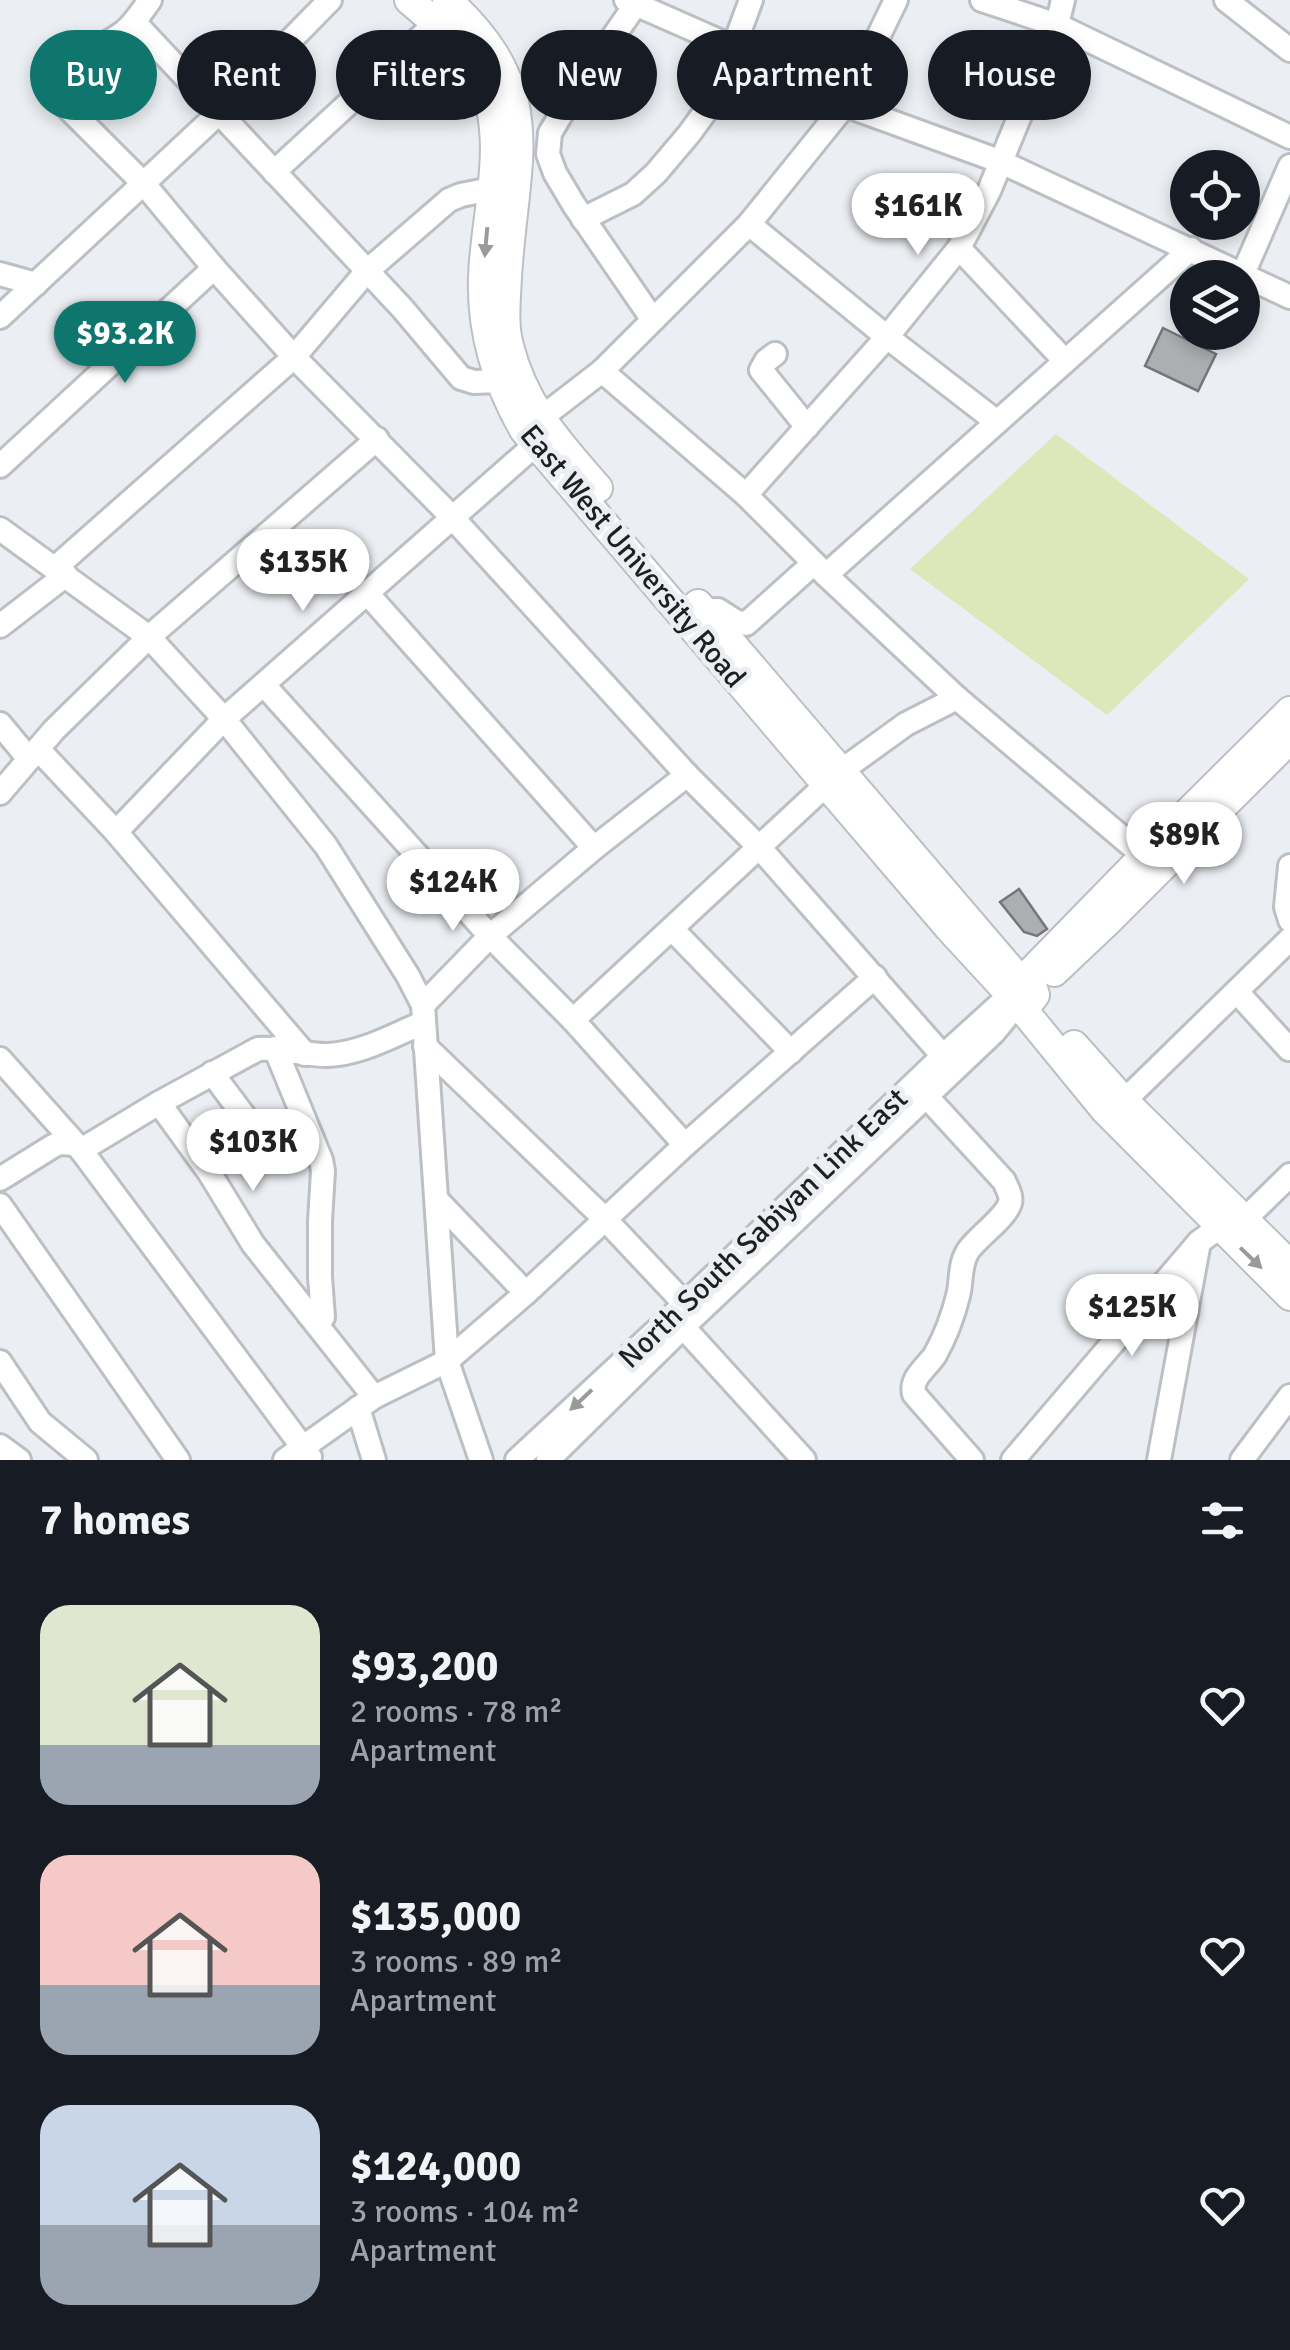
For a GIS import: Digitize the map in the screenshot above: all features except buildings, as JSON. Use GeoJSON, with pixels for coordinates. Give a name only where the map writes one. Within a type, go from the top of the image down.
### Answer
{"type":"FeatureCollection","features":[{"type":"Feature","properties":{"kind":"main road","name":"East West University Road"},"geometry":{"type":"LineString","coordinates":[[409,0],[446,10],[476,28],[506,75],[514,101],[520,133],[505,310],[508,344],[528,397],[533,432],[704,611],[949,928],[1063,1032],[1124,1101],[1221,1230],[1290,1265]]}},
{"type":"Feature","properties":{"kind":"main road","name":"East West University Road"},"geometry":{"type":"LineString","coordinates":[[446,10],[462,50],[480,78],[494,127],[483,276],[484,326],[500,381],[533,432],[833,778]]}},
{"type":"Feature","properties":{"kind":"main road","name":"North South Sabiyan Link East"},"geometry":{"type":"LineString","coordinates":[[1021,993],[1144,856],[1290,711]]}},
{"type":"Feature","properties":{"kind":"main road","name":"North South Sabiyan Link East"},"geometry":{"type":"LineString","coordinates":[[1021,993],[1122,908],[1290,739]]}},
{"type":"Feature","properties":{"kind":"main road","name":"East West University Road"},"geometry":{"type":"LineString","coordinates":[[1021,993],[1105,1110],[1290,1296]]}},
{"type":"Feature","properties":{"kind":"street"},"geometry":{"type":"LineString","coordinates":[[150,0],[123,33],[72,66],[60,91],[66,106],[144,184],[294,357],[451,516],[687,775],[760,847],[943,1056]]}},
{"type":"Feature","properties":{"kind":"street"},"geometry":{"type":"LineString","coordinates":[[301,30],[330,0]]}},
{"type":"Feature","properties":{"kind":"street"},"geometry":{"type":"LineString","coordinates":[[741,30],[752,0]]}},
{"type":"Feature","properties":{"kind":"street"},"geometry":{"type":"LineString","coordinates":[[882,30],[896,0]]}},
{"type":"Feature","properties":{"kind":"street"},"geometry":{"type":"LineString","coordinates":[[982,0],[1057,25],[1290,136]]}},
{"type":"Feature","properties":{"kind":"street"},"geometry":{"type":"LineString","coordinates":[[746,495],[887,337],[959,248],[989,191],[1057,25],[1063,0]]}},
{"type":"Feature","properties":{"kind":"street"},"geometry":{"type":"LineString","coordinates":[[1226,0],[1290,50]]}},
{"type":"Feature","properties":{"kind":"street"},"geometry":{"type":"LineString","coordinates":[[653,320],[554,173],[548,154],[550,133],[631,2],[694,30]]}},
{"type":"Feature","properties":{"kind":"street"},"geometry":{"type":"LineString","coordinates":[[274,172],[446,10]]}},
{"type":"Feature","properties":{"kind":"street"},"geometry":{"type":"LineString","coordinates":[[134,23],[177,68]]}},
{"type":"Feature","properties":{"kind":"street"},"geometry":{"type":"LineString","coordinates":[[0,318],[212,120]]}},
{"type":"Feature","properties":{"kind":"street"},"geometry":{"type":"LineString","coordinates":[[227,120],[402,308],[461,378],[500,381]]}},
{"type":"Feature","properties":{"kind":"street"},"geometry":{"type":"LineString","coordinates":[[583,219],[632,194],[656,173],[698,120]]}},
{"type":"Feature","properties":{"kind":"street"},"geometry":{"type":"LineString","coordinates":[[116,832],[224,719],[451,516],[533,432],[602,371],[749,224],[834,120]]}},
{"type":"Feature","properties":{"kind":"street"},"geometry":{"type":"LineString","coordinates":[[887,120],[999,161],[1214,260]]}},
{"type":"Feature","properties":{"kind":"street"},"geometry":{"type":"LineString","coordinates":[[1249,260],[1290,166]]}},
{"type":"Feature","properties":{"kind":"street"},"geometry":{"type":"LineString","coordinates":[[0,626],[294,357],[367,271],[449,200],[491,189]]}},
{"type":"Feature","properties":{"kind":"street"},"geometry":{"type":"LineString","coordinates":[[749,224],[997,422]]}},
{"type":"Feature","properties":{"kind":"street"},"geometry":{"type":"LineString","coordinates":[[959,248],[1065,361]]}},
{"type":"Feature","properties":{"kind":"street"},"geometry":{"type":"LineString","coordinates":[[704,611],[718,610],[746,624],[820,569],[997,422],[1191,249]]}},
{"type":"Feature","properties":{"kind":"street"},"geometry":{"type":"LineString","coordinates":[[0,466],[214,268]]}},
{"type":"Feature","properties":{"kind":"street"},"geometry":{"type":"LineString","coordinates":[[0,274],[36,284]]}},
{"type":"Feature","properties":{"kind":"street"},"geometry":{"type":"LineString","coordinates":[[1260,283],[1290,298]]}},
{"type":"Feature","properties":{"kind":"street"},"geometry":{"type":"LineString","coordinates":[[775,354],[761,370],[807,427]]}},
{"type":"Feature","properties":{"kind":"street"},"geometry":{"type":"LineString","coordinates":[[602,371],[746,495],[958,698],[1144,856]]}},
{"type":"Feature","properties":{"kind":"street"},"geometry":{"type":"LineString","coordinates":[[0,793],[150,637],[377,439]]}},
{"type":"Feature","properties":{"kind":"street"},"geometry":{"type":"LineString","coordinates":[[0,529],[150,637],[224,719],[326,846],[408,976],[424,1025],[447,1361],[481,1460]]}},
{"type":"Feature","properties":{"kind":"street"},"geometry":{"type":"LineString","coordinates":[[366,592],[594,848]]}},
{"type":"Feature","properties":{"kind":"street"},"geometry":{"type":"LineString","coordinates":[[264,685],[685,1145]]}},
{"type":"Feature","properties":{"kind":"street"},"geometry":{"type":"LineString","coordinates":[[574,1020],[833,778],[906,724],[958,698]]}},
{"type":"Feature","properties":{"kind":"street"},"geometry":{"type":"LineString","coordinates":[[0,724],[116,832],[305,1054]]}},
{"type":"Feature","properties":{"kind":"street"},"geometry":{"type":"LineString","coordinates":[[0,1179],[52,1146],[78,1147],[258,1049],[350,1053],[424,1025],[490,936],[687,775]]}},
{"type":"Feature","properties":{"kind":"street"},"geometry":{"type":"LineString","coordinates":[[1290,866],[1286,907],[1290,920]]}},
{"type":"Feature","properties":{"kind":"street"},"geometry":{"type":"LineString","coordinates":[[672,928],[791,1052]]}},
{"type":"Feature","properties":{"kind":"street"},"geometry":{"type":"LineString","coordinates":[[1124,1101],[1290,939]]}},
{"type":"Feature","properties":{"kind":"street"},"geometry":{"type":"LineString","coordinates":[[0,1059],[78,1147],[300,1456],[366,1402],[447,1361],[875,977]]}},
{"type":"Feature","properties":{"kind":"street"},"geometry":{"type":"LineString","coordinates":[[1236,992],[1289,1049]]}},
{"type":"Feature","properties":{"kind":"street","name":"North South Sabiyan Link East"},"geometry":{"type":"LineString","coordinates":[[548,1460],[680,1315],[943,1056],[1021,993]]}},
{"type":"Feature","properties":{"kind":"street","name":"North South Sabiyan Link East"},"geometry":{"type":"LineString","coordinates":[[517,1460],[927,1097],[994,1032],[1021,993]]}},
{"type":"Feature","properties":{"kind":"street"},"geometry":{"type":"LineString","coordinates":[[424,1025],[605,1219],[680,1315],[804,1460]]}},
{"type":"Feature","properties":{"kind":"street"},"geometry":{"type":"LineString","coordinates":[[275,1048],[323,1171],[320,1240],[324,1317],[309,1315]]}},
{"type":"Feature","properties":{"kind":"street"},"geometry":{"type":"LineString","coordinates":[[212,1073],[256,1132]]}},
{"type":"Feature","properties":{"kind":"street"},"geometry":{"type":"LineString","coordinates":[[927,1097],[1004,1181],[1010,1195],[1004,1211],[967,1253],[949,1324],[912,1388],[972,1460]]}},
{"type":"Feature","properties":{"kind":"street"},"geometry":{"type":"LineString","coordinates":[[158,1103],[366,1402],[374,1460]]}},
{"type":"Feature","properties":{"kind":"street"},"geometry":{"type":"LineString","coordinates":[[1013,1460],[1221,1230],[1290,1175]]}},
{"type":"Feature","properties":{"kind":"street"},"geometry":{"type":"LineString","coordinates":[[438,1200],[526,1293]]}},
{"type":"Feature","properties":{"kind":"street"},"geometry":{"type":"LineString","coordinates":[[0,1205],[178,1460]]}},
{"type":"Feature","properties":{"kind":"street"},"geometry":{"type":"LineString","coordinates":[[1159,1460],[1221,1230]]}},
{"type":"Feature","properties":{"kind":"street"},"geometry":{"type":"LineString","coordinates":[[0,1362],[40,1422],[86,1460]]}},
{"type":"Feature","properties":{"kind":"street"},"geometry":{"type":"LineString","coordinates":[[1242,1460],[1290,1396]]}},
{"type":"Feature","properties":{"kind":"street"},"geometry":{"type":"LineString","coordinates":[[0,1446],[20,1460]]}},
{"type":"Feature","properties":{"kind":"green space"},"geometry":{"type":"Polygon","coordinates":[[[1056,434],[1249,579],[1107,715],[910,569],[1056,434]]]}}]}
